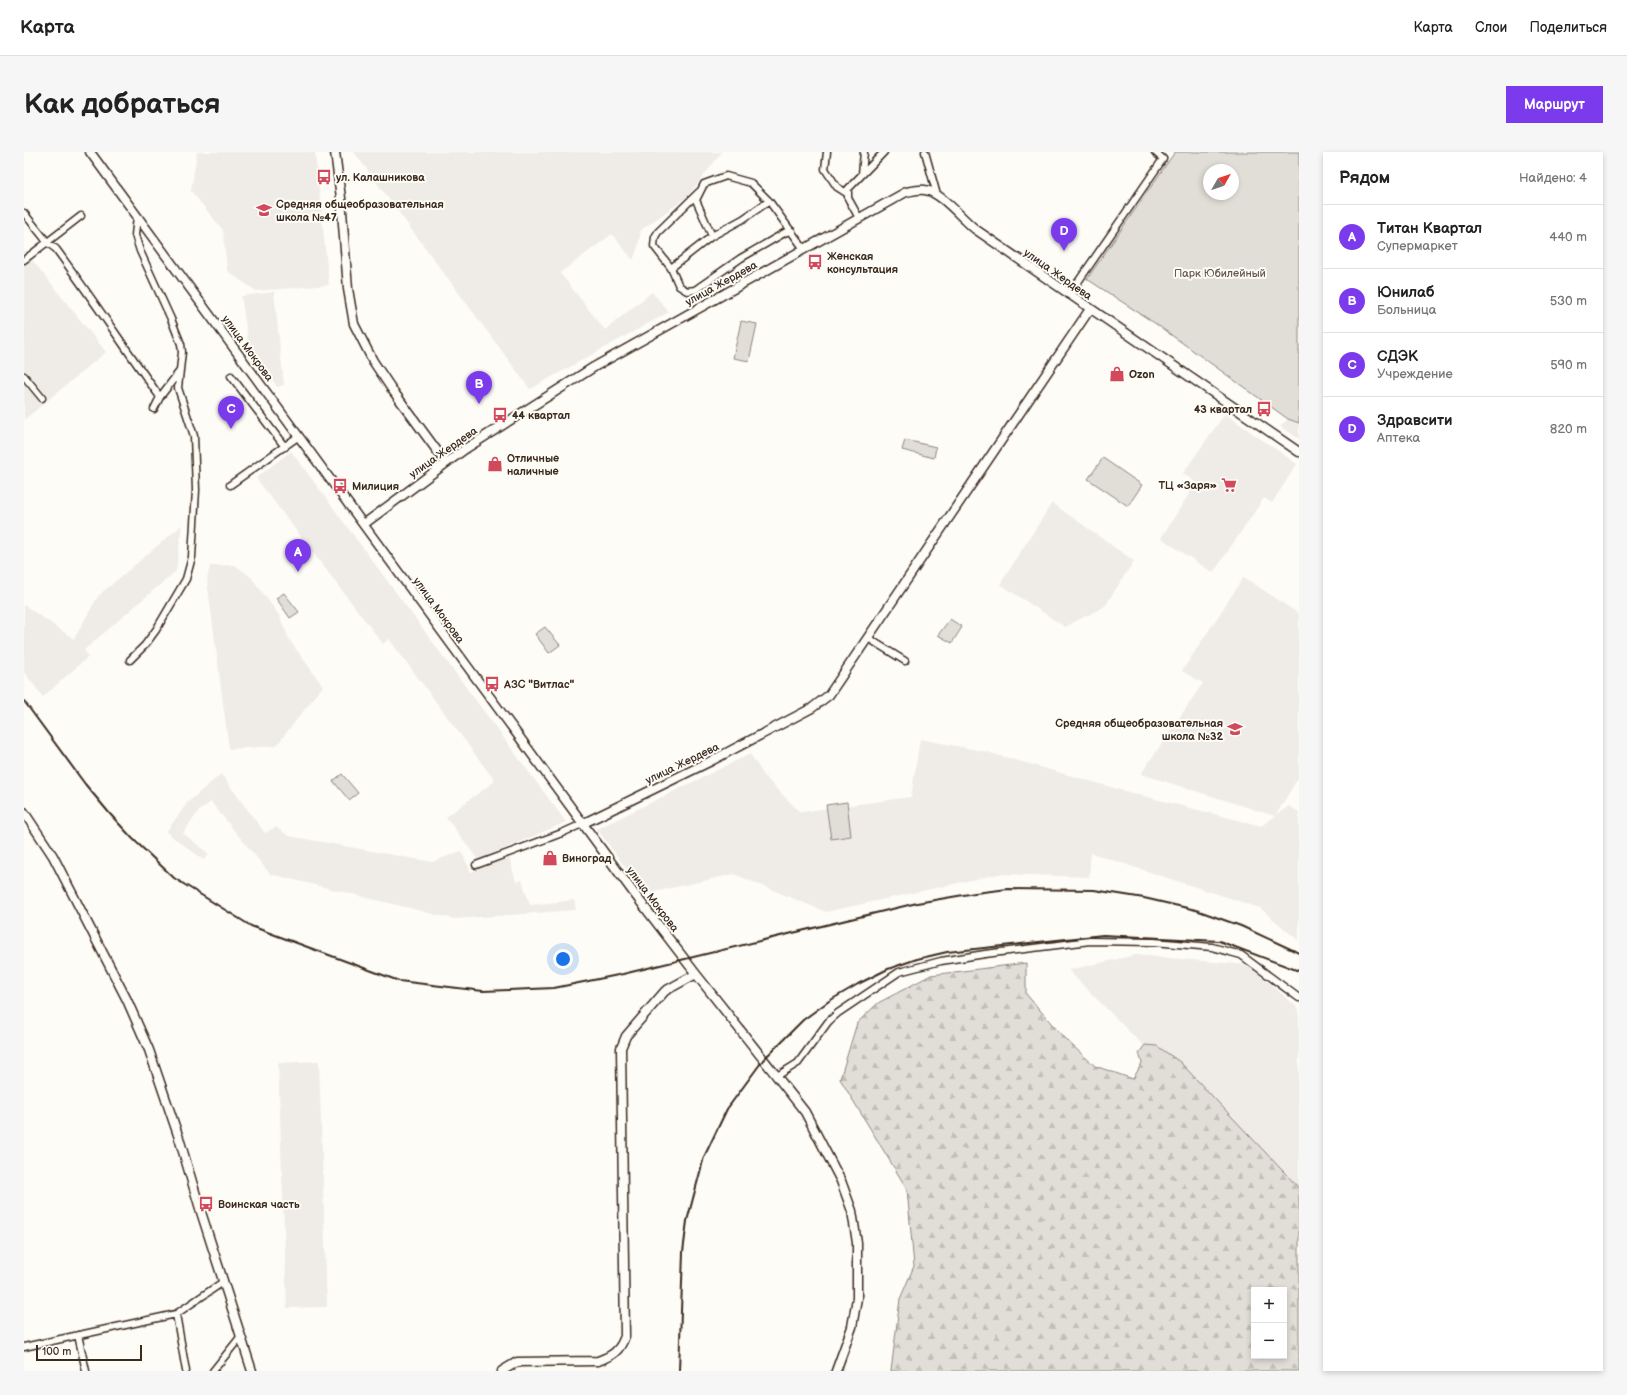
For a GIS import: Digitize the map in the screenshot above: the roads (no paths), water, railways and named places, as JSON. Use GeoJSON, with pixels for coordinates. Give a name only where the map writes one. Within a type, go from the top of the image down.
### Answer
{"type":"FeatureCollection","features":[{"type":"Feature","properties":{"kind":"main road","name":"улица Мокрова"},"geometry":{"type":"LineString","coordinates":[[90,152],[364,524],[582,824],[696,974],[805,1112],[841,1181],[852,1211],[857,1243],[857,1298],[852,1327],[836,1371]]}},
{"type":"Feature","properties":{"kind":"main road"},"geometry":{"type":"LineString","coordinates":[[335,152],[341,198],[348,289],[354,324],[373,360],[391,388],[446,462]]}},
{"type":"Feature","properties":{"kind":"main road","name":"улица Жердева"},"geometry":{"type":"LineString","coordinates":[[364,524],[446,462],[594,367],[906,192],[927,190],[937,195],[975,229],[1090,310],[1299,452]]}},
{"type":"Feature","properties":{"kind":"main road","name":"улица Жердева"},"geometry":{"type":"LineString","coordinates":[[582,824],[711,761],[812,708],[829,695],[1090,310]]}},
{"type":"Feature","properties":{"kind":"main road"},"geometry":{"type":"LineString","coordinates":[[24,812],[52,856],[127,1000],[150,1050],[252,1371]]}},
{"type":"Feature","properties":{"kind":"main road"},"geometry":{"type":"LineString","coordinates":[[502,1371],[517,1362],[598,1361],[609,1357],[618,1351],[622,1344],[625,1336],[621,1048],[626,1036],[665,991],[696,974]]}},
{"type":"Feature","properties":{"kind":"street"},"geometry":{"type":"LineString","coordinates":[[826,152],[825,170],[837,187],[848,194]]}},
{"type":"Feature","properties":{"kind":"street"},"geometry":{"type":"LineString","coordinates":[[862,174],[864,152]]}},
{"type":"Feature","properties":{"kind":"street"},"geometry":{"type":"LineString","coordinates":[[859,218],[848,198],[848,189],[884,152]]}},
{"type":"Feature","properties":{"kind":"street"},"geometry":{"type":"LineString","coordinates":[[925,152],[937,195]]}},
{"type":"Feature","properties":{"kind":"street"},"geometry":{"type":"LineString","coordinates":[[1069,295],[1163,159],[1155,152]]}},
{"type":"Feature","properties":{"kind":"street"},"geometry":{"type":"LineString","coordinates":[[712,236],[696,200],[704,184],[726,176],[751,183],[769,201],[804,249]]}},
{"type":"Feature","properties":{"kind":"street"},"geometry":{"type":"LineString","coordinates":[[699,192],[663,226],[655,237],[654,246],[671,268],[679,286],[687,291],[695,290],[741,258],[786,232],[792,231]]}},
{"type":"Feature","properties":{"kind":"street"},"geometry":{"type":"LineString","coordinates":[[671,268],[712,236],[743,219],[769,201]]}},
{"type":"Feature","properties":{"kind":"street"},"geometry":{"type":"LineString","coordinates":[[24,213],[48,243],[56,250],[99,308],[110,328],[160,397]]}},
{"type":"Feature","properties":{"kind":"street"},"geometry":{"type":"LineString","coordinates":[[24,260],[82,216]]}},
{"type":"Feature","properties":{"kind":"street"},"geometry":{"type":"LineString","coordinates":[[130,660],[145,646],[156,630],[166,610],[178,596],[186,579],[192,557],[196,490],[195,447],[190,424],[180,396],[179,372],[182,352],[181,344],[140,251],[135,235],[137,216]]}},
{"type":"Feature","properties":{"kind":"street"},"geometry":{"type":"LineString","coordinates":[[154,409],[160,397],[179,372]]}},
{"type":"Feature","properties":{"kind":"street"},"geometry":{"type":"LineString","coordinates":[[24,376],[42,398]]}},
{"type":"Feature","properties":{"kind":"street"},"geometry":{"type":"LineString","coordinates":[[231,376],[285,447]]}},
{"type":"Feature","properties":{"kind":"street"},"geometry":{"type":"LineString","coordinates":[[230,485],[299,436]]}},
{"type":"Feature","properties":{"kind":"street"},"geometry":{"type":"LineString","coordinates":[[868,638],[905,661]]}},
{"type":"Feature","properties":{"kind":"street","name":"улица Жердева"},"geometry":{"type":"LineString","coordinates":[[476,865],[582,824]]}},
{"type":"Feature","properties":{"kind":"street"},"geometry":{"type":"LineString","coordinates":[[777,1076],[798,1063],[828,1022],[838,1013],[899,972],[941,961],[985,954],[1090,941],[1154,942],[1212,947],[1241,954],[1299,998]]}},
{"type":"Feature","properties":{"kind":"street"},"geometry":{"type":"LineString","coordinates":[[24,1347],[176,1314],[223,1282]]}},
{"type":"Feature","properties":{"kind":"street"},"geometry":{"type":"LineString","coordinates":[[176,1314],[186,1371]]}},
{"type":"Feature","properties":{"kind":"street"},"geometry":{"type":"LineString","coordinates":[[78,1335],[86,1371]]}},
{"type":"Feature","properties":{"kind":"street"},"geometry":{"type":"LineString","coordinates":[[213,1371],[241,1336]]}},
{"type":"Feature","properties":{"kind":"railway"},"geometry":{"type":"LineString","coordinates":[[24,701],[85,784],[110,814],[132,838],[174,878],[251,926],[399,981],[483,991],[554,988],[623,974],[917,903],[1008,889],[1094,890],[1144,898],[1196,910],[1241,926],[1299,953]]}},
{"type":"Feature","properties":{"kind":"railway"},"geometry":{"type":"LineString","coordinates":[[679,1371],[683,1252],[687,1221],[704,1157],[727,1109],[763,1060],[803,1020],[829,1001],[888,969],[917,959],[947,952],[1103,935],[1219,941],[1299,971]]}},
{"type":"Feature","properties":{"kind":"place","name":"ул. Калашникова"},"geometry":{"type":"Point","coordinates":[324,177]}},
{"type":"Feature","properties":{"kind":"place","name":"Средняя общеобразовательная школа №47"},"geometry":{"type":"Point","coordinates":[264,210]}},
{"type":"Feature","properties":{"kind":"place","name":"Здравсити"},"geometry":{"type":"Point","coordinates":[1064,251]}},
{"type":"Feature","properties":{"kind":"place","name":"Женская консультация"},"geometry":{"type":"Point","coordinates":[815,262]}},
{"type":"Feature","properties":{"kind":"place","name":"Ozon"},"geometry":{"type":"Point","coordinates":[1117,374]}},
{"type":"Feature","properties":{"kind":"place","name":"Юнилаб"},"geometry":{"type":"Point","coordinates":[479,404]}},
{"type":"Feature","properties":{"kind":"place","name":"43 квартал"},"geometry":{"type":"Point","coordinates":[1264,409]}},
{"type":"Feature","properties":{"kind":"place","name":"44 квартал"},"geometry":{"type":"Point","coordinates":[500,415]}},
{"type":"Feature","properties":{"kind":"place","name":"СДЭК"},"geometry":{"type":"Point","coordinates":[231,429]}},
{"type":"Feature","properties":{"kind":"place","name":"Отличные наличные"},"geometry":{"type":"Point","coordinates":[495,464]}},
{"type":"Feature","properties":{"kind":"place","name":"ТЦ «Заря»"},"geometry":{"type":"Point","coordinates":[1229,485]}},
{"type":"Feature","properties":{"kind":"place","name":"Милиция"},"geometry":{"type":"Point","coordinates":[340,486]}},
{"type":"Feature","properties":{"kind":"place","name":"Титан Квартал"},"geometry":{"type":"Point","coordinates":[298,572]}},
{"type":"Feature","properties":{"kind":"place","name":"АЗС \"Витлас\""},"geometry":{"type":"Point","coordinates":[492,684]}},
{"type":"Feature","properties":{"kind":"place","name":"Средняя общеобразовательная школа №32"},"geometry":{"type":"Point","coordinates":[1235,729]}},
{"type":"Feature","properties":{"kind":"place","name":"Виноград"},"geometry":{"type":"Point","coordinates":[550,858]}},
{"type":"Feature","properties":{"kind":"place","name":"Воинская часть"},"geometry":{"type":"Point","coordinates":[206,1204]}},
{"type":"Feature","properties":{"kind":"park label","name":"Парк Юбилейный"},"geometry":{"type":"Point","coordinates":[1220,273]}}]}
